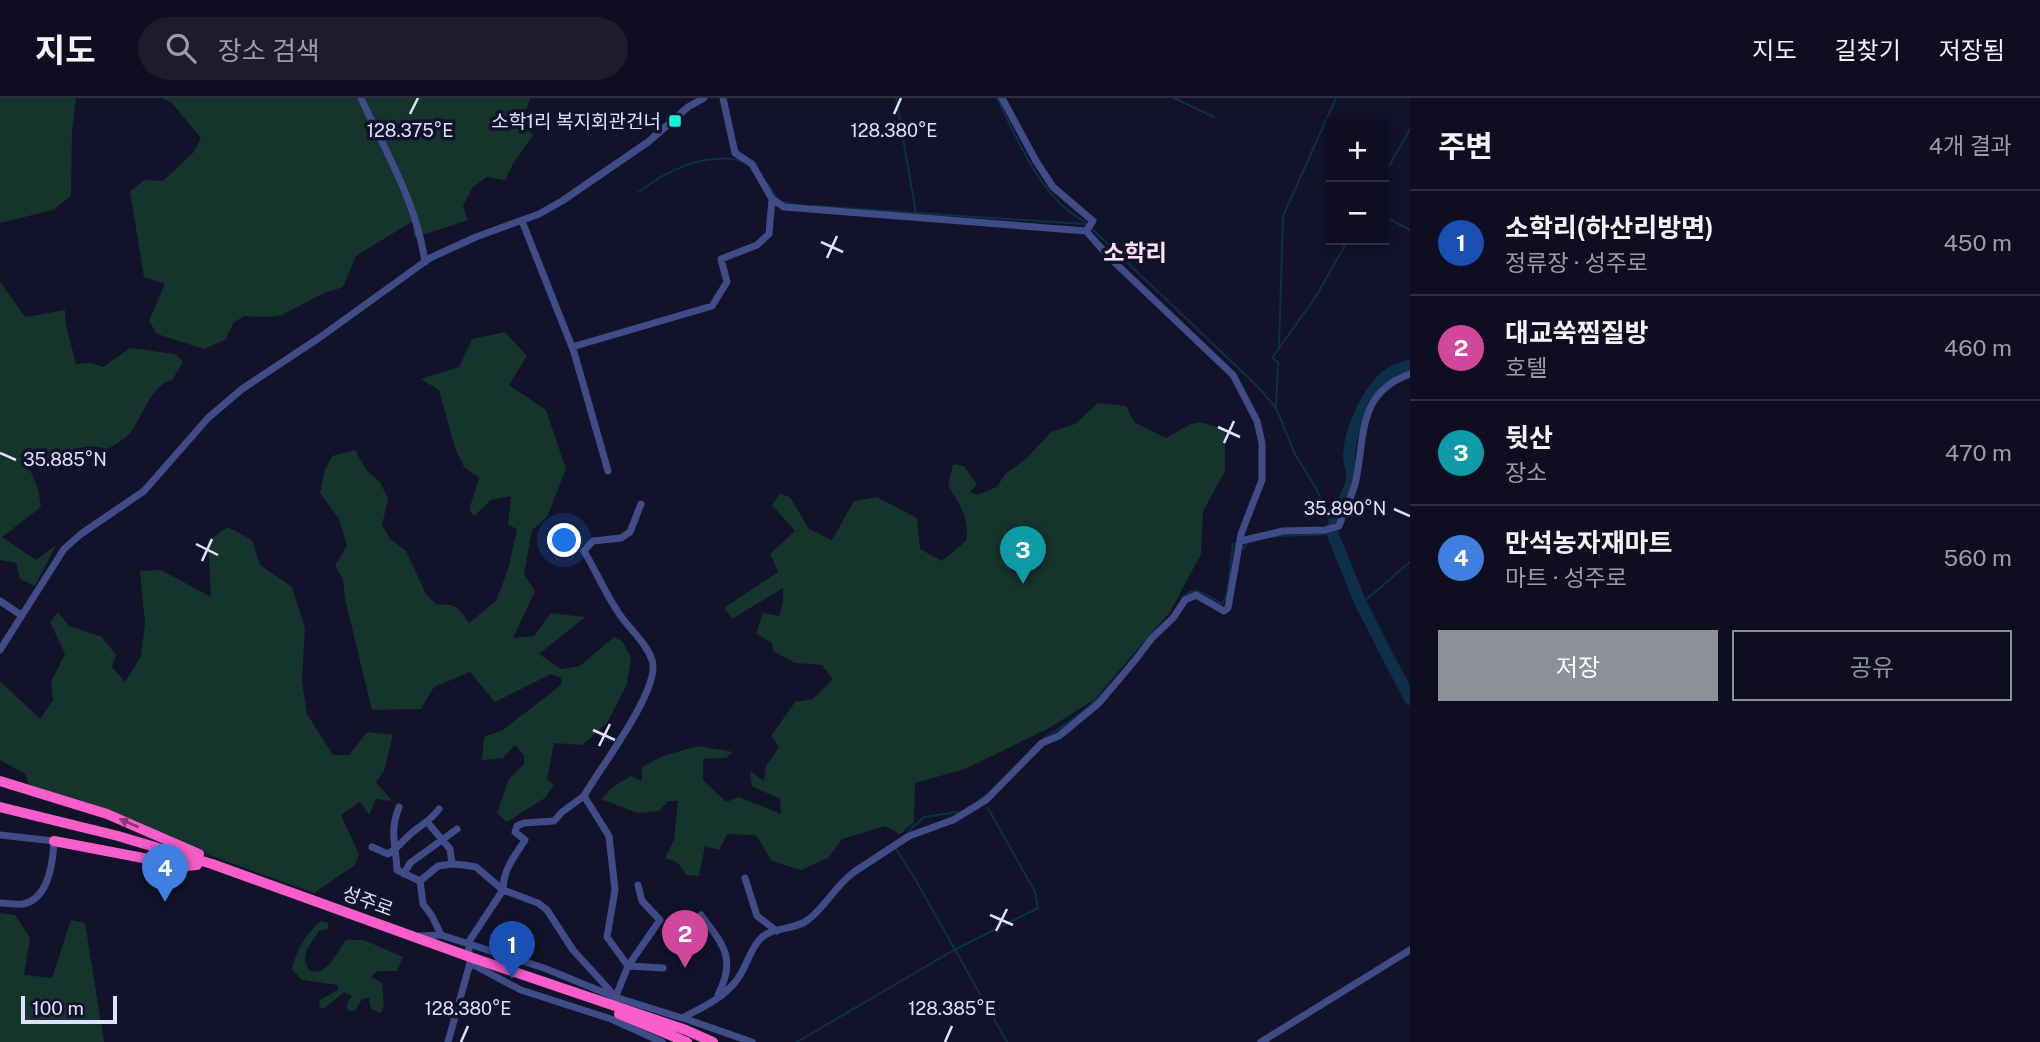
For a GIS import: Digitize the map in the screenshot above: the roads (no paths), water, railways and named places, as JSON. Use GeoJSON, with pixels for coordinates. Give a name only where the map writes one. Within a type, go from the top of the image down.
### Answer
{"type":"FeatureCollection","features":[{"type":"Feature","properties":{"kind":"highway"},"geometry":{"type":"LineString","coordinates":[[0,781],[125,821],[202,856],[212,864]]}},
{"type":"Feature","properties":{"kind":"highway","name":"성주로"},"geometry":{"type":"LineString","coordinates":[[3,811],[118,836],[212,864],[413,936],[470,960],[614,1001],[713,1042]]}},
{"type":"Feature","properties":{"kind":"highway","name":"성주로"},"geometry":{"type":"LineString","coordinates":[[3,811],[197,864],[470,960],[687,1042]]}},
{"type":"Feature","properties":{"kind":"highway"},"geometry":{"type":"LineString","coordinates":[[54,841],[185,866],[197,864]]}},
{"type":"Feature","properties":{"kind":"street"},"geometry":{"type":"LineString","coordinates":[[361,98],[414,212],[425,262]]}},
{"type":"Feature","properties":{"kind":"street"},"geometry":{"type":"LineString","coordinates":[[682,98],[688,107]]}},
{"type":"Feature","properties":{"kind":"street"},"geometry":{"type":"LineString","coordinates":[[682,1018],[716,1000],[736,981],[759,940],[767,933],[808,921],[846,878],[909,836],[953,820],[986,800],[1042,743],[1059,736],[1098,703],[1190,596],[1204,597],[1224,611],[1228,608],[1243,527],[1262,480],[1263,459],[1259,429],[1248,400],[1233,375],[1110,258],[1086,231],[784,207],[772,199],[752,164],[735,153],[723,98]]}},
{"type":"Feature","properties":{"kind":"street"},"geometry":{"type":"LineString","coordinates":[[1002,98],[1053,187],[1093,221],[1086,231]]}},
{"type":"Feature","properties":{"kind":"street"},"geometry":{"type":"LineString","coordinates":[[0,650],[64,549],[81,534],[144,491],[208,418],[224,404],[425,262],[562,201],[648,142],[700,99]]}},
{"type":"Feature","properties":{"kind":"street"},"geometry":{"type":"LineString","coordinates":[[572,347],[712,306],[727,282],[721,259],[757,244],[769,234],[772,199]]}},
{"type":"Feature","properties":{"kind":"street"},"geometry":{"type":"LineString","coordinates":[[522,221],[572,347],[608,471]]}},
{"type":"Feature","properties":{"kind":"street"},"geometry":{"type":"LineString","coordinates":[[1239,545],[1283,531],[1325,530],[1339,526],[1356,484],[1367,413],[1383,390],[1392,382],[1410,374]]}},
{"type":"Feature","properties":{"kind":"street"},"geometry":{"type":"LineString","coordinates":[[448,1042],[470,960],[468,943],[503,890],[503,880],[510,863],[525,840],[515,832],[517,826],[554,821],[584,796],[610,759],[649,689],[654,663],[647,649],[619,614],[584,551],[593,541],[621,538],[630,532],[641,504]]}},
{"type":"Feature","properties":{"kind":"street"},"geometry":{"type":"LineString","coordinates":[[0,601],[21,615]]}},
{"type":"Feature","properties":{"kind":"street"},"geometry":{"type":"LineString","coordinates":[[584,796],[609,836],[615,890],[607,937],[628,966]]}},
{"type":"Feature","properties":{"kind":"street"},"geometry":{"type":"LineString","coordinates":[[399,807],[392,834],[397,870],[420,881]]}},
{"type":"Feature","properties":{"kind":"street"},"geometry":{"type":"LineString","coordinates":[[372,847],[388,854],[428,823],[439,809]]}},
{"type":"Feature","properties":{"kind":"street"},"geometry":{"type":"LineString","coordinates":[[428,823],[450,849],[452,863]]}},
{"type":"Feature","properties":{"kind":"street"},"geometry":{"type":"LineString","coordinates":[[404,874],[410,863],[442,837],[457,829]]}},
{"type":"Feature","properties":{"kind":"street"},"geometry":{"type":"LineString","coordinates":[[0,835],[54,841],[44,890],[29,902],[20,905],[0,903]]}},
{"type":"Feature","properties":{"kind":"street"},"geometry":{"type":"LineString","coordinates":[[420,881],[438,866],[452,863],[476,867],[503,890],[525,897],[547,910],[573,950],[614,1001]]}},
{"type":"Feature","properties":{"kind":"street"},"geometry":{"type":"LineString","coordinates":[[745,878],[757,916],[777,931]]}},
{"type":"Feature","properties":{"kind":"street"},"geometry":{"type":"LineString","coordinates":[[420,881],[423,904],[441,935]]}},
{"type":"Feature","properties":{"kind":"street"},"geometry":{"type":"LineString","coordinates":[[614,1001],[628,966],[660,920],[642,901],[638,885]]}},
{"type":"Feature","properties":{"kind":"street"},"geometry":{"type":"LineString","coordinates":[[701,915],[725,948],[728,966],[716,1000]]}},
{"type":"Feature","properties":{"kind":"street"},"geometry":{"type":"LineString","coordinates":[[413,936],[441,935],[468,943],[544,968],[614,1001],[682,1018],[748,1041]]}},
{"type":"Feature","properties":{"kind":"street"},"geometry":{"type":"LineString","coordinates":[[1261,1042],[1410,950]]}},
{"type":"Feature","properties":{"kind":"street"},"geometry":{"type":"LineString","coordinates":[[470,960],[521,990],[602,1016],[662,1042]]}},
{"type":"Feature","properties":{"kind":"street"},"geometry":{"type":"LineString","coordinates":[[628,966],[663,968]]}},
{"type":"Feature","properties":{"kind":"waterway"},"geometry":{"type":"LineString","coordinates":[[896,98],[916,213],[1085,224]]}},
{"type":"Feature","properties":{"kind":"waterway"},"geometry":{"type":"LineString","coordinates":[[997,98],[1038,176],[1059,203],[1086,223]]}},
{"type":"Feature","properties":{"kind":"waterway"},"geometry":{"type":"LineString","coordinates":[[1174,98],[1214,117]]}},
{"type":"Feature","properties":{"kind":"waterway"},"geometry":{"type":"LineString","coordinates":[[1279,349],[1283,216],[1336,98]]}},
{"type":"Feature","properties":{"kind":"waterway"},"geometry":{"type":"LineString","coordinates":[[1389,166],[1410,129]]}},
{"type":"Feature","properties":{"kind":"waterway"},"geometry":{"type":"LineString","coordinates":[[639,192],[674,170],[701,161],[742,161]]}},
{"type":"Feature","properties":{"kind":"waterway"},"geometry":{"type":"LineString","coordinates":[[768,184],[778,200]]}},
{"type":"Feature","properties":{"kind":"waterway"},"geometry":{"type":"LineString","coordinates":[[783,202],[798,205]]}},
{"type":"Feature","properties":{"kind":"waterway"},"geometry":{"type":"LineString","coordinates":[[814,206],[916,213]]}},
{"type":"Feature","properties":{"kind":"waterway"},"geometry":{"type":"LineString","coordinates":[[1389,219],[1410,230]]}},
{"type":"Feature","properties":{"kind":"waterway"},"geometry":{"type":"LineString","coordinates":[[1090,227],[1258,387],[1276,408],[1295,454],[1317,490],[1332,526]]}},
{"type":"Feature","properties":{"kind":"waterway"},"geometry":{"type":"LineString","coordinates":[[1276,408],[1278,362],[1272,358],[1315,298],[1345,245]]}},
{"type":"Feature","properties":{"kind":"waterway"},"geometry":{"type":"LineString","coordinates":[[1410,366],[1385,377],[1363,407],[1351,443],[1349,457],[1352,480],[1333,528],[1333,535],[1361,604],[1410,699]]}},
{"type":"Feature","properties":{"kind":"waterway"},"geometry":{"type":"LineString","coordinates":[[1271,537],[1333,532]]}},
{"type":"Feature","properties":{"kind":"waterway"},"geometry":{"type":"LineString","coordinates":[[1240,547],[1244,548],[1248,542]]}},
{"type":"Feature","properties":{"kind":"waterway"},"geometry":{"type":"LineString","coordinates":[[1181,601],[1185,595],[1195,591],[1222,604],[1227,595],[1235,544]]}},
{"type":"Feature","properties":{"kind":"waterway"},"geometry":{"type":"LineString","coordinates":[[1361,604],[1410,562]]}},
{"type":"Feature","properties":{"kind":"waterway"},"geometry":{"type":"LineString","coordinates":[[1044,738],[1079,715],[1110,685]]}},
{"type":"Feature","properties":{"kind":"waterway"},"geometry":{"type":"LineString","coordinates":[[978,801],[987,794]]}},
{"type":"Feature","properties":{"kind":"waterway"},"geometry":{"type":"LineString","coordinates":[[797,1042],[954,950],[1038,908],[1035,892],[988,808]]}},
{"type":"Feature","properties":{"kind":"waterway"},"geometry":{"type":"LineString","coordinates":[[909,831],[924,817],[958,812]]}},
{"type":"Feature","properties":{"kind":"waterway"},"geometry":{"type":"LineString","coordinates":[[896,849],[1007,1042]]}},
{"type":"Feature","properties":{"kind":"place","name":"소학1리 복지회관건너"},"geometry":{"type":"Point","coordinates":[675,121]}},
{"type":"Feature","properties":{"kind":"place","name":"뒷산"},"geometry":{"type":"Point","coordinates":[1023,584]}},
{"type":"Feature","properties":{"kind":"place","name":"만석농자재마트"},"geometry":{"type":"Point","coordinates":[165,902]}},
{"type":"Feature","properties":{"kind":"place","name":"대교쑥찜질방"},"geometry":{"type":"Point","coordinates":[685,968]}},
{"type":"Feature","properties":{"kind":"place","name":"소학리(하산리방면)"},"geometry":{"type":"Point","coordinates":[512,979]}},
{"type":"Feature","properties":{"kind":"district","name":"소학리"},"geometry":{"type":"Point","coordinates":[1135,252]}}]}
